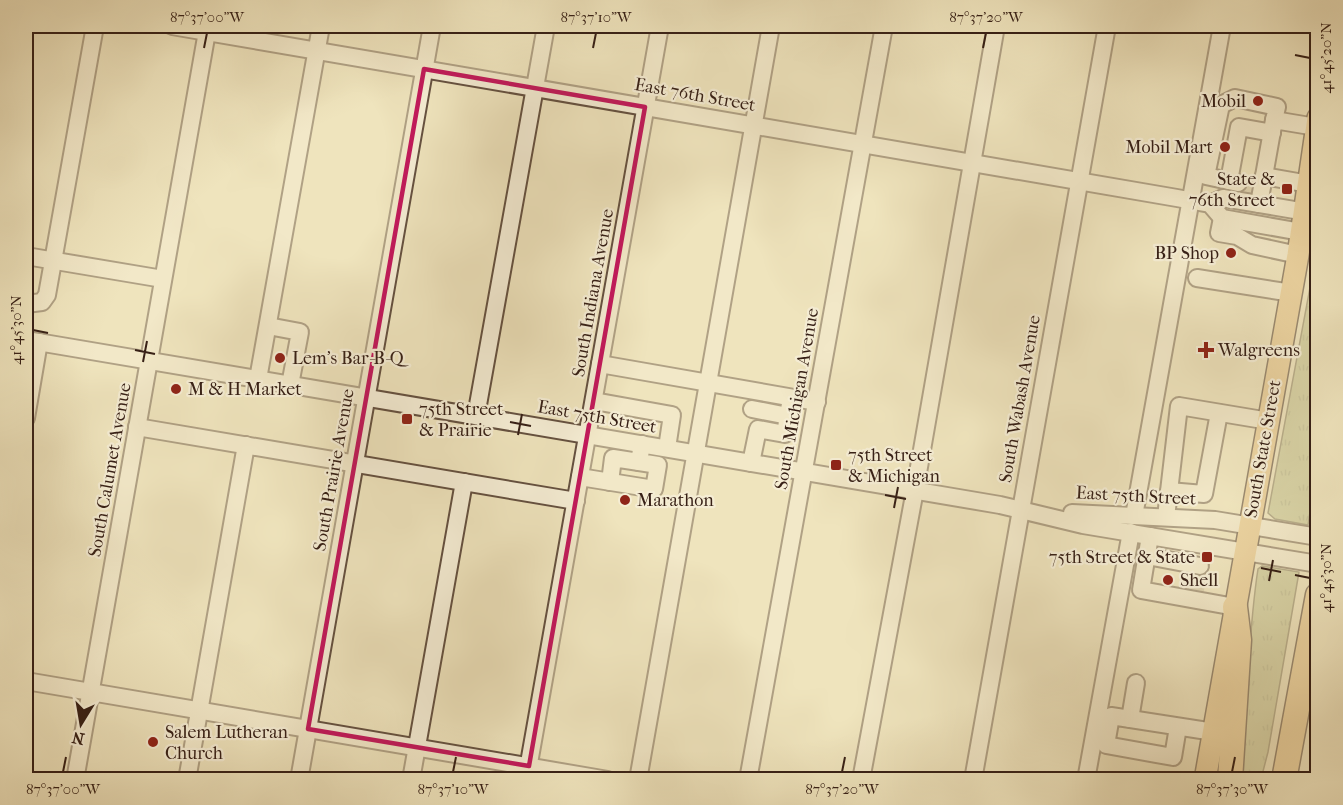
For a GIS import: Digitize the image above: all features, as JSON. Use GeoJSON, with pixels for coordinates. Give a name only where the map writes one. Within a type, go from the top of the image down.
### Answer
{"type":"FeatureCollection","features":[{"type":"Feature","properties":{"kind":"highway"},"geometry":{"type":"LineString","coordinates":[[1278,780],[1286,768],[1317,595]]}},
{"type":"Feature","properties":{"kind":"highway"},"geometry":{"type":"LineString","coordinates":[[1230,780],[1239,640],[1235,607]]}},
{"type":"Feature","properties":{"kind":"main road","name":"South State Street"},"geometry":{"type":"LineString","coordinates":[[1205,780],[1298,255],[1311,223],[1309,184],[1317,123]]}},
{"type":"Feature","properties":{"kind":"street"},"geometry":{"type":"LineString","coordinates":[[26,304],[42,302],[47,295],[95,26]]}},
{"type":"Feature","properties":{"kind":"street","name":"East 76th Street"},"geometry":{"type":"LineString","coordinates":[[172,26],[208,28],[424,69],[1210,204],[1223,198],[1259,204],[1311,223]]}},
{"type":"Feature","properties":{"kind":"street"},"geometry":{"type":"LineString","coordinates":[[258,379],[321,26]]}},
{"type":"Feature","properties":{"kind":"street","name":"South Prairie Avenue"},"geometry":{"type":"LineString","coordinates":[[299,780],[432,26]]}},
{"type":"Feature","properties":{"kind":"street"},"geometry":{"type":"LineString","coordinates":[[476,416],[546,26]]}},
{"type":"Feature","properties":{"kind":"street","name":"South Indiana Avenue"},"geometry":{"type":"LineString","coordinates":[[527,773],[660,26]]}},
{"type":"Feature","properties":{"kind":"street"},"geometry":{"type":"LineString","coordinates":[[638,780],[771,26]]}},
{"type":"Feature","properties":{"kind":"street","name":"South Michigan Avenue"},"geometry":{"type":"LineString","coordinates":[[748,780],[884,26]]}},
{"type":"Feature","properties":{"kind":"street"},"geometry":{"type":"LineString","coordinates":[[861,780],[915,490],[996,26]]}},
{"type":"Feature","properties":{"kind":"street","name":"South Wabash Avenue"},"geometry":{"type":"LineString","coordinates":[[973,780],[1107,26]]}},
{"type":"Feature","properties":{"kind":"street"},"geometry":{"type":"LineString","coordinates":[[1086,780],[1222,26]]}},
{"type":"Feature","properties":{"kind":"street","name":"South Calumet Avenue"},"geometry":{"type":"LineString","coordinates":[[75,780],[208,28]]}},
{"type":"Feature","properties":{"kind":"street"},"geometry":{"type":"LineString","coordinates":[[1309,184],[1244,182],[1206,176],[1221,105],[1235,98],[1277,107],[1273,126],[1244,182],[1210,204],[1222,218],[1256,224],[1311,223]]}},
{"type":"Feature","properties":{"kind":"street"},"geometry":{"type":"LineString","coordinates":[[1259,204],[1244,182],[1239,127],[1317,123]]}},
{"type":"Feature","properties":{"kind":"street"},"geometry":{"type":"LineString","coordinates":[[1222,218],[1219,233],[1237,236],[1252,245],[1298,255]]}},
{"type":"Feature","properties":{"kind":"street"},"geometry":{"type":"LineString","coordinates":[[1252,245],[1256,224]]}},
{"type":"Feature","properties":{"kind":"street"},"geometry":{"type":"LineString","coordinates":[[26,256],[163,279]]}},
{"type":"Feature","properties":{"kind":"street"},"geometry":{"type":"LineString","coordinates":[[1197,278],[1292,293]]}},
{"type":"Feature","properties":{"kind":"street"},"geometry":{"type":"LineString","coordinates":[[268,326],[300,332],[290,385]]}},
{"type":"Feature","properties":{"kind":"street"},"geometry":{"type":"LineString","coordinates":[[26,418],[32,341]]}},
{"type":"Feature","properties":{"kind":"street","name":"East 75th Street"},"geometry":{"type":"LineString","coordinates":[[32,341],[1020,508],[1083,514],[1132,524],[1150,536],[1317,564]]}},
{"type":"Feature","properties":{"kind":"street"},"geometry":{"type":"LineString","coordinates":[[600,364],[817,402]]}},
{"type":"Feature","properties":{"kind":"street"},"geometry":{"type":"LineString","coordinates":[[752,463],[758,429],[785,434],[791,398]]}},
{"type":"Feature","properties":{"kind":"street"},"geometry":{"type":"LineString","coordinates":[[594,401],[672,415],[667,448]]}},
{"type":"Feature","properties":{"kind":"street"},"geometry":{"type":"LineString","coordinates":[[1166,517],[1179,406],[1269,421]]}},
{"type":"Feature","properties":{"kind":"street"},"geometry":{"type":"LineString","coordinates":[[752,409],[788,416]]}},
{"type":"Feature","properties":{"kind":"street"},"geometry":{"type":"LineString","coordinates":[[1168,491],[1204,494],[1219,413]]}},
{"type":"Feature","properties":{"kind":"street"},"geometry":{"type":"LineString","coordinates":[[137,427],[576,501]]}},
{"type":"Feature","properties":{"kind":"street"},"geometry":{"type":"LineString","coordinates":[[639,462],[642,444]]}},
{"type":"Feature","properties":{"kind":"street"},"geometry":{"type":"LineString","coordinates":[[187,780],[246,445]]}},
{"type":"Feature","properties":{"kind":"street"},"geometry":{"type":"LineString","coordinates":[[580,477],[610,482],[654,489],[658,465],[613,458],[610,482]]}},
{"type":"Feature","properties":{"kind":"street"},"geometry":{"type":"LineString","coordinates":[[411,780],[464,482]]}},
{"type":"Feature","properties":{"kind":"street","name":"East 75th Street"},"geometry":{"type":"LineString","coordinates":[[1132,524],[1166,517],[1215,520],[1317,537]]}},
{"type":"Feature","properties":{"kind":"street"},"geometry":{"type":"LineString","coordinates":[[1150,536],[1141,590],[1195,595],[1235,607]]}},
{"type":"Feature","properties":{"kind":"street"},"geometry":{"type":"LineString","coordinates":[[1146,556],[1199,569],[1204,545]]}},
{"type":"Feature","properties":{"kind":"street"},"geometry":{"type":"LineString","coordinates":[[26,681],[417,747],[527,773],[608,780]]}},
{"type":"Feature","properties":{"kind":"street"},"geometry":{"type":"LineString","coordinates":[[1130,719],[1136,683]]}},
{"type":"Feature","properties":{"kind":"street"},"geometry":{"type":"LineString","coordinates":[[1178,727],[1173,757],[1106,745],[1111,716],[1214,732]]}},
{"type":"Feature","properties":{"kind":"highlighted area"},"geometry":{"type":"Polygon","coordinates":[[[424,69],[645,107],[529,766],[308,729],[424,69]]]}},
{"type":"Feature","properties":{"kind":"green space"},"geometry":{"type":"Polygon","coordinates":[[[1317,250],[1318,459],[1308,525],[1275,519],[1268,513],[1317,250]]]}},
{"type":"Feature","properties":{"kind":"green space"},"geometry":{"type":"Polygon","coordinates":[[[1262,566],[1299,572],[1268,752],[1261,779],[1236,780],[1243,727],[1254,595],[1258,569],[1262,566]]]}},
{"type":"Feature","properties":{"kind":"tunnel"},"geometry":{"type":"LineString","coordinates":[[1238,183],[1254,186]]}},
{"type":"Feature","properties":{"kind":"tunnel"},"geometry":{"type":"LineString","coordinates":[[1196,590],[1199,573]]}},
{"type":"Feature","properties":{"kind":"railway"},"geometry":{"type":"LineString","coordinates":[[1313,780],[1318,753]]}},
{"type":"Feature","properties":{"kind":"place","name":"Mobil"},"geometry":{"type":"Point","coordinates":[1258,101]}},
{"type":"Feature","properties":{"kind":"place","name":"Mobil Mart"},"geometry":{"type":"Point","coordinates":[1225,147]}},
{"type":"Feature","properties":{"kind":"place","name":"State & 76th Street"},"geometry":{"type":"Point","coordinates":[1287,189]}},
{"type":"Feature","properties":{"kind":"place","name":"BP Shop"},"geometry":{"type":"Point","coordinates":[1231,253]}},
{"type":"Feature","properties":{"kind":"place","name":"Walgreens"},"geometry":{"type":"Point","coordinates":[1206,350]}},
{"type":"Feature","properties":{"kind":"place","name":"Lem's Bar-B-Q"},"geometry":{"type":"Point","coordinates":[280,358]}},
{"type":"Feature","properties":{"kind":"place","name":"M & H Market"},"geometry":{"type":"Point","coordinates":[176,389]}},
{"type":"Feature","properties":{"kind":"place","name":"75th Street & Prairie"},"geometry":{"type":"Point","coordinates":[407,419]}},
{"type":"Feature","properties":{"kind":"place","name":"75th Street & Michigan"},"geometry":{"type":"Point","coordinates":[836,465]}},
{"type":"Feature","properties":{"kind":"place","name":"Marathon"},"geometry":{"type":"Point","coordinates":[625,500]}},
{"type":"Feature","properties":{"kind":"place","name":"75th Street & State"},"geometry":{"type":"Point","coordinates":[1207,557]}},
{"type":"Feature","properties":{"kind":"place","name":"Shell"},"geometry":{"type":"Point","coordinates":[1168,580]}},
{"type":"Feature","properties":{"kind":"place","name":"Salem Lutheran Church"},"geometry":{"type":"Point","coordinates":[153,742]}}]}
